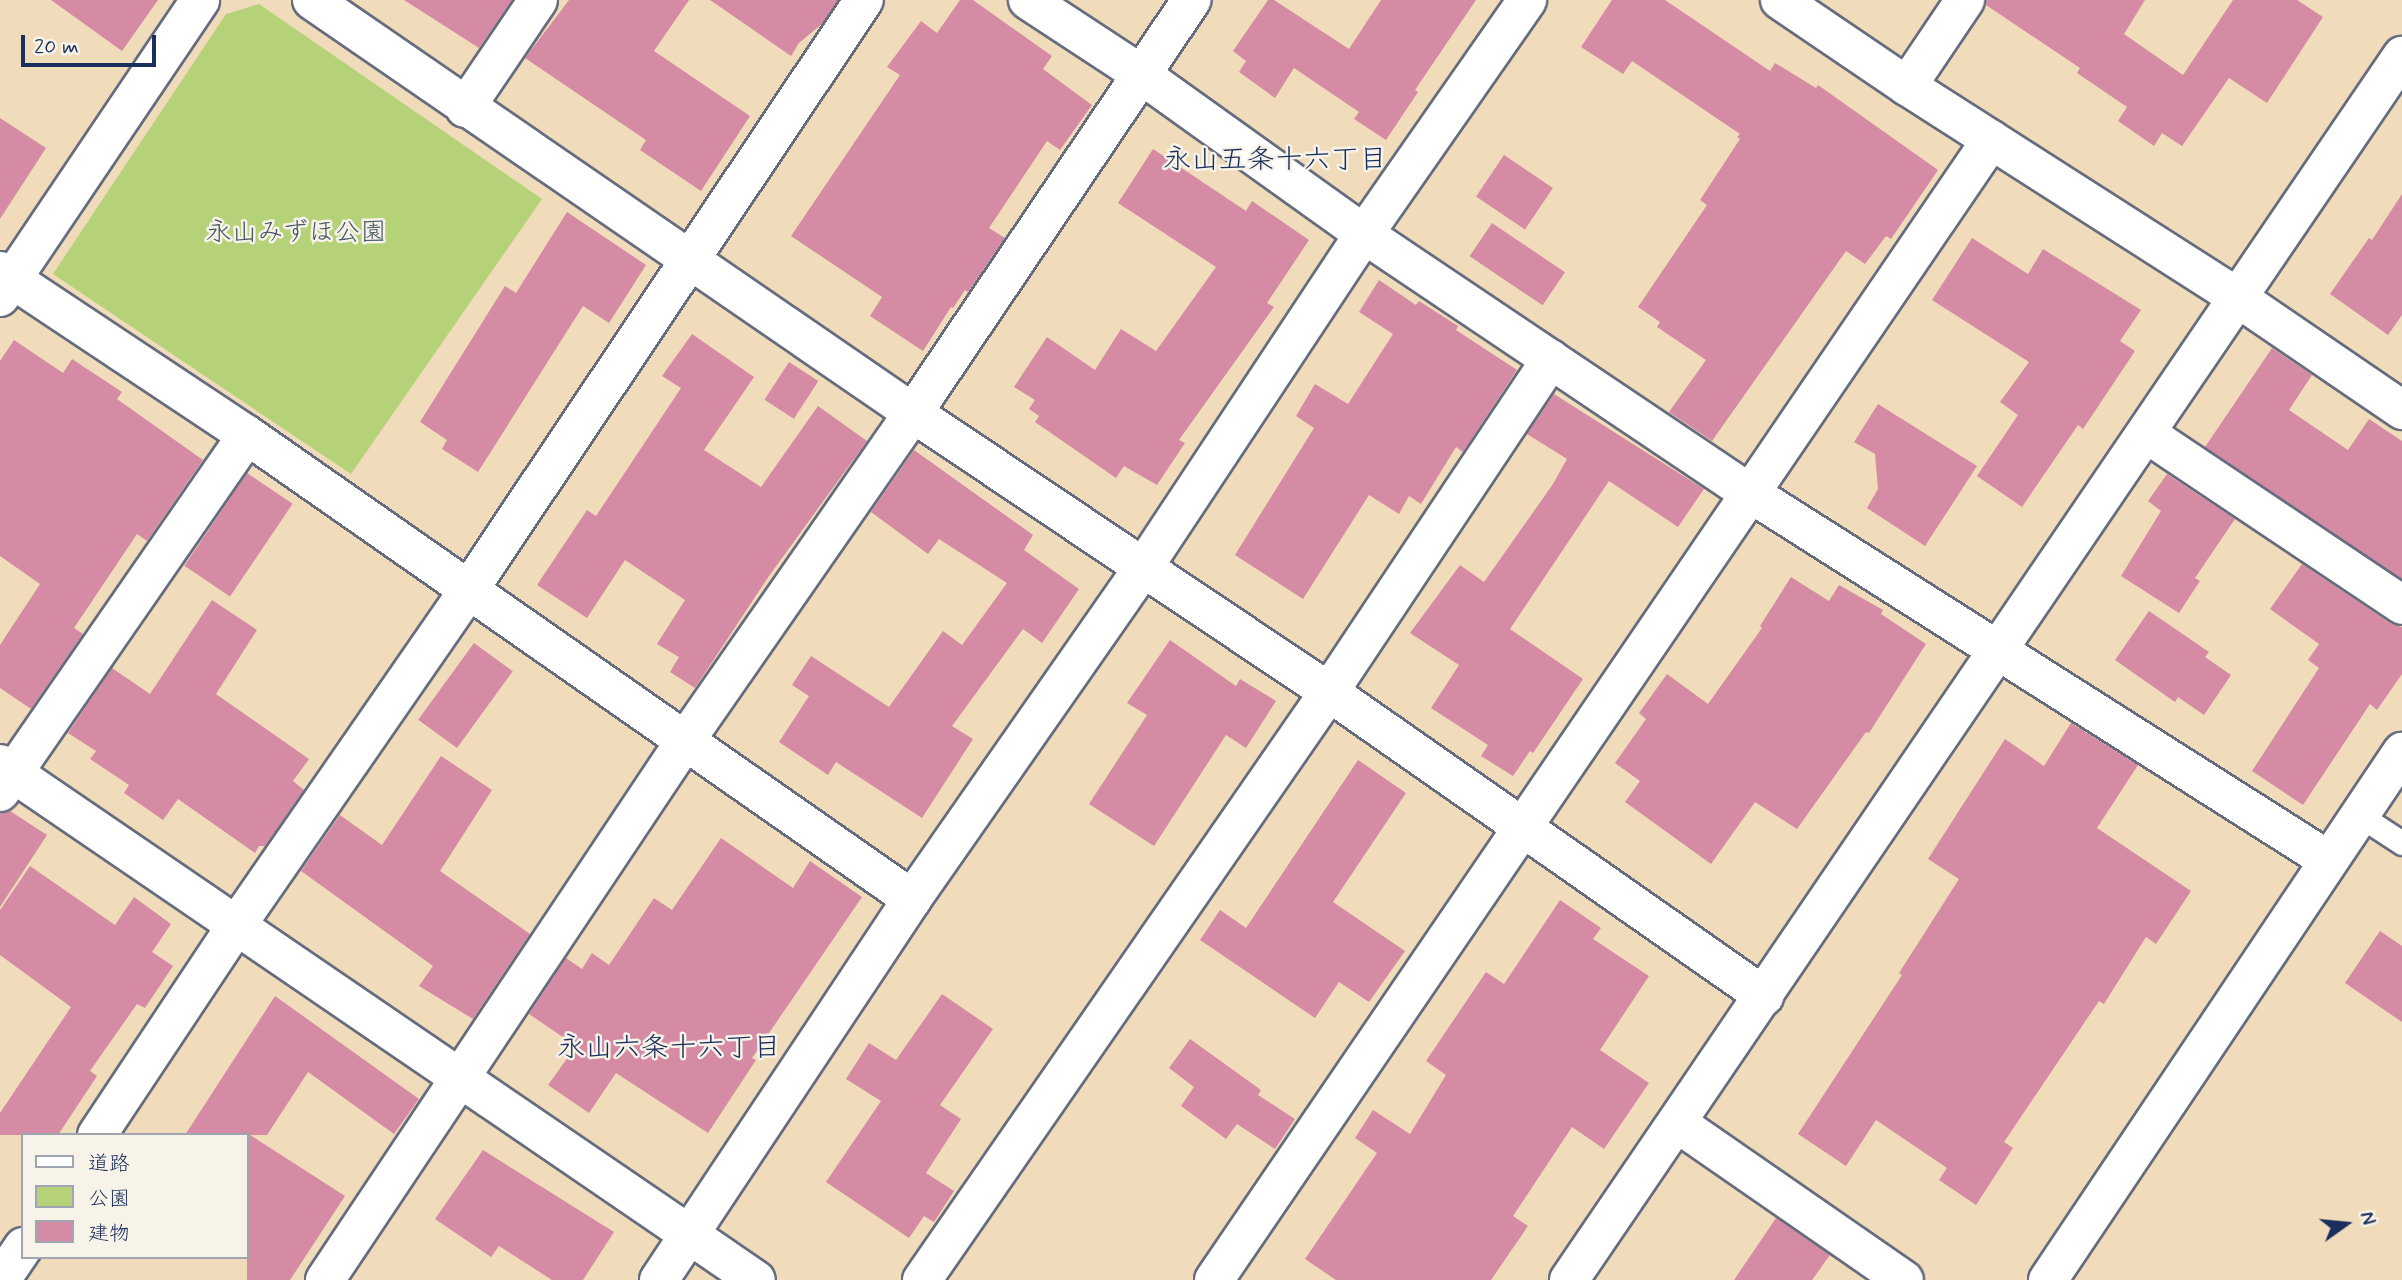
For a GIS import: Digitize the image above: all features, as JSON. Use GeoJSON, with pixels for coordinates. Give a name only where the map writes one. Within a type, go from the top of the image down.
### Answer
{"type":"FeatureCollection","features":[{"type":"Feature","properties":{"kind":"street"},"geometry":{"type":"LineString","coordinates":[[200,0],[4,283],[247,435],[912,899]]}},
{"type":"Feature","properties":{"kind":"street"},"geometry":{"type":"LineString","coordinates":[[312,0],[465,108],[691,258],[913,413],[1329,692],[1764,996]]}},
{"type":"Feature","properties":{"kind":"street"},"geometry":{"type":"LineString","coordinates":[[465,108],[538,0]]}},
{"type":"Feature","properties":{"kind":"street"},"geometry":{"type":"LineString","coordinates":[[98,1133],[236,926],[468,591],[864,0]]}},
{"type":"Feature","properties":{"kind":"street"},"geometry":{"type":"LineString","coordinates":[[1028,0],[1139,73],[1364,234],[1750,493],[2328,860]]}},
{"type":"Feature","properties":{"kind":"street"},"geometry":{"type":"LineString","coordinates":[[325,1280],[685,741],[913,413],[1139,73],[1192,0]]}},
{"type":"Feature","properties":{"kind":"street"},"geometry":{"type":"LineString","coordinates":[[659,1280],[912,899],[1143,568],[1364,234],[1527,0]]}},
{"type":"Feature","properties":{"kind":"street"},"geometry":{"type":"LineString","coordinates":[[1780,0],[1907,86],[2238,298],[2402,410]]}},
{"type":"Feature","properties":{"kind":"street"},"geometry":{"type":"LineString","coordinates":[[1907,86],[1965,0]]}},
{"type":"Feature","properties":{"kind":"street"},"geometry":{"type":"LineString","coordinates":[[1569,1280],[2147,434],[2402,55]]}},
{"type":"Feature","properties":{"kind":"street"},"geometry":{"type":"LineString","coordinates":[[1214,1280],[1991,140]]}},
{"type":"Feature","properties":{"kind":"street"},"geometry":{"type":"LineString","coordinates":[[922,1280],[1329,692],[1551,359]]}},
{"type":"Feature","properties":{"kind":"street"},"geometry":{"type":"LineString","coordinates":[[2147,434],[2402,605]]}},
{"type":"Feature","properties":{"kind":"street"},"geometry":{"type":"LineString","coordinates":[[247,435],[4,776],[236,926],[756,1280]]}},
{"type":"Feature","properties":{"kind":"street"},"geometry":{"type":"LineString","coordinates":[[2048,1280],[2402,752]]}},
{"type":"Feature","properties":{"kind":"street"},"geometry":{"type":"LineString","coordinates":[[1677,1124],[1905,1280]]}},
{"type":"Feature","properties":{"kind":"street"},"geometry":{"type":"LineString","coordinates":[[1,1280],[21,1250]]}},
{"type":"Feature","properties":{"kind":"lane"},"geometry":{"type":"LineString","coordinates":[[2359,815],[2402,843]]}},
{"type":"Feature","properties":{"kind":"green space","name":"永山みずほ公園"},"geometry":{"type":"Polygon","coordinates":[[[259,4],[542,199],[351,474],[53,274],[226,14],[259,4]]]}},
{"type":"Feature","properties":{"kind":"building"},"geometry":{"type":"Polygon","coordinates":[[[51,0],[158,0],[122,51],[51,0]]]}},
{"type":"Feature","properties":{"kind":"building"},"geometry":{"type":"Polygon","coordinates":[[[404,0],[512,0],[479,48],[404,0]]]}},
{"type":"Feature","properties":{"kind":"building"},"geometry":{"type":"Polygon","coordinates":[[[569,0],[689,0],[654,51],[750,116],[701,191],[640,150],[646,140],[525,58],[569,0]]]}},
{"type":"Feature","properties":{"kind":"building"},"geometry":{"type":"Polygon","coordinates":[[[710,0],[838,0],[823,23],[799,43],[791,56],[710,0]]]}},
{"type":"Feature","properties":{"kind":"building"},"geometry":{"type":"Polygon","coordinates":[[[960,0],[973,0],[1052,56],[1043,69],[1092,105],[1060,150],[1047,141],[989,228],[1005,238],[968,292],[965,290],[953,308],[951,307],[923,351],[870,316],[882,297],[791,236],[900,75],[887,67],[921,21],[937,33],[960,0]]]}},
{"type":"Feature","properties":{"kind":"building"},"geometry":{"type":"Polygon","coordinates":[[[1268,0],[1274,0],[1349,49],[1381,0],[1476,0],[1415,90],[1418,92],[1386,140],[1354,119],[1359,112],[1294,68],[1275,98],[1239,72],[1246,61],[1233,51],[1268,0]]]}},
{"type":"Feature","properties":{"kind":"building"},"geometry":{"type":"Polygon","coordinates":[[[1612,0],[1665,0],[1770,71],[1775,63],[1816,88],[1818,85],[1938,170],[1891,239],[1886,236],[1865,264],[1846,251],[1712,441],[1669,412],[1706,360],[1657,327],[1660,322],[1638,307],[1707,205],[1700,200],[1740,139],[1737,137],[1740,134],[1632,61],[1623,74],[1581,47],[1612,0]]]}},
{"type":"Feature","properties":{"kind":"building"},"geometry":{"type":"Polygon","coordinates":[[[1987,0],[2145,0],[2124,34],[2183,75],[2233,0],[2297,0],[2323,17],[2267,103],[2229,78],[2182,146],[2162,133],[2154,146],[2118,121],[2127,107],[2077,73],[2080,68],[1986,5],[1987,0]]]}},
{"type":"Feature","properties":{"kind":"building"},"geometry":{"type":"Polygon","coordinates":[[[0,118],[46,148],[0,219],[0,118]]]}},
{"type":"Feature","properties":{"kind":"building"},"geometry":{"type":"Polygon","coordinates":[[[1153,149],[1246,211],[1252,201],[1309,240],[1267,303],[1274,307],[1179,440],[1185,443],[1157,485],[1124,466],[1116,478],[1035,422],[1039,416],[1029,409],[1035,400],[1014,387],[1047,337],[1095,370],[1121,329],[1156,351],[1216,267],[1118,203],[1153,149]]]}},
{"type":"Feature","properties":{"kind":"building"},"geometry":{"type":"Polygon","coordinates":[[[1504,155],[1553,188],[1525,229],[1476,196],[1504,155]]]}},
{"type":"Feature","properties":{"kind":"building"},"geometry":{"type":"Polygon","coordinates":[[[2402,194],[2402,315],[2388,335],[2330,294],[2369,238],[2372,240],[2402,194]]]}},
{"type":"Feature","properties":{"kind":"building"},"geometry":{"type":"Polygon","coordinates":[[[567,212],[646,265],[609,323],[583,306],[478,472],[442,449],[447,440],[420,422],[505,286],[516,293],[567,212]]]}},
{"type":"Feature","properties":{"kind":"building"},"geometry":{"type":"Polygon","coordinates":[[[1492,223],[1565,272],[1543,305],[1470,256],[1492,223]]]}},
{"type":"Feature","properties":{"kind":"building"},"geometry":{"type":"Polygon","coordinates":[[[1972,238],[2028,274],[2043,249],[2141,310],[2120,341],[2135,351],[2083,429],[2078,425],[2022,507],[1977,476],[2018,415],[2000,402],[2029,362],[1932,300],[1972,238]]]}},
{"type":"Feature","properties":{"kind":"building"},"geometry":{"type":"Polygon","coordinates":[[[1379,280],[1416,305],[1419,301],[1458,326],[1456,330],[1517,370],[1463,452],[1456,447],[1421,504],[1409,496],[1399,514],[1369,495],[1303,599],[1235,555],[1314,428],[1296,416],[1315,384],[1348,404],[1393,334],[1359,312],[1379,280]]]}},
{"type":"Feature","properties":{"kind":"building"},"geometry":{"type":"Polygon","coordinates":[[[692,334],[754,377],[704,450],[761,487],[818,406],[867,441],[769,576],[695,688],[670,672],[679,657],[657,644],[685,600],[625,560],[587,618],[537,585],[587,510],[596,516],[681,388],[662,376],[692,334]]]}},
{"type":"Feature","properties":{"kind":"building"},"geometry":{"type":"Polygon","coordinates":[[[14,340],[63,373],[72,359],[122,392],[117,399],[203,460],[147,541],[137,534],[74,628],[83,634],[31,709],[0,688],[0,645],[40,584],[0,556],[0,361],[14,340]]]}},
{"type":"Feature","properties":{"kind":"building"},"geometry":{"type":"Polygon","coordinates":[[[2272,348],[2312,375],[2289,410],[2348,450],[2369,419],[2402,441],[2402,579],[2205,447],[2272,348]]]}},
{"type":"Feature","properties":{"kind":"building"},"geometry":{"type":"Polygon","coordinates":[[[789,362],[818,381],[794,419],[764,400],[789,362]]]}},
{"type":"Feature","properties":{"kind":"building"},"geometry":{"type":"Polygon","coordinates":[[[1554,394],[1704,489],[1678,527],[1609,481],[1510,629],[1583,679],[1533,753],[1530,751],[1513,776],[1481,756],[1488,745],[1431,708],[1459,665],[1410,633],[1460,565],[1484,582],[1553,484],[1567,459],[1527,434],[1554,394]]]}},
{"type":"Feature","properties":{"kind":"building"},"geometry":{"type":"Polygon","coordinates":[[[1878,404],[1977,466],[1925,546],[1867,508],[1878,489],[1875,454],[1854,442],[1878,404]]]}},
{"type":"Feature","properties":{"kind":"building"},"geometry":{"type":"Polygon","coordinates":[[[914,450],[1033,535],[1024,550],[1079,589],[1042,643],[1023,629],[952,726],[973,739],[922,818],[836,762],[828,775],[779,742],[809,696],[792,685],[811,656],[889,707],[943,631],[962,645],[1007,583],[939,539],[928,554],[871,512],[914,450]]]}},
{"type":"Feature","properties":{"kind":"building"},"geometry":{"type":"Polygon","coordinates":[[[247,473],[293,504],[230,597],[184,566],[247,473]]]}},
{"type":"Feature","properties":{"kind":"building"},"geometry":{"type":"Polygon","coordinates":[[[2167,474],[2235,519],[2195,578],[2200,581],[2179,613],[2121,576],[2161,511],[2148,501],[2167,474]]]}},
{"type":"Feature","properties":{"kind":"building"},"geometry":{"type":"Polygon","coordinates":[[[2302,564],[2390,623],[2402,627],[2402,674],[2377,710],[2370,704],[2303,805],[2252,771],[2319,668],[2308,660],[2319,644],[2270,609],[2302,564]]]}},
{"type":"Feature","properties":{"kind":"building"},"geometry":{"type":"Polygon","coordinates":[[[1791,577],[1829,601],[1839,585],[1883,610],[1881,614],[1926,644],[1869,733],[1866,732],[1797,829],[1755,802],[1711,864],[1625,802],[1640,781],[1615,763],[1646,719],[1639,713],[1667,674],[1708,704],[1762,628],[1760,626],[1791,577]]]}},
{"type":"Feature","properties":{"kind":"building"},"geometry":{"type":"Polygon","coordinates":[[[212,600],[257,630],[216,694],[309,759],[293,781],[304,790],[265,846],[259,846],[255,853],[178,799],[163,820],[124,793],[129,785],[90,759],[96,751],[68,733],[112,668],[150,694],[212,600]]]}},
{"type":"Feature","properties":{"kind":"building"},"geometry":{"type":"Polygon","coordinates":[[[2149,611],[2209,652],[2205,657],[2231,675],[2204,715],[2178,697],[2175,702],[2115,660],[2149,611]]]}},
{"type":"Feature","properties":{"kind":"building"},"geometry":{"type":"Polygon","coordinates":[[[1170,640],[1236,686],[1240,679],[1276,701],[1246,748],[1226,735],[1154,846],[1089,804],[1147,715],[1127,703],[1170,640]]]}},
{"type":"Feature","properties":{"kind":"building"},"geometry":{"type":"Polygon","coordinates":[[[474,643],[513,671],[457,748],[418,720],[474,643]]]}},
{"type":"Feature","properties":{"kind":"building"},"geometry":{"type":"Polygon","coordinates":[[[2071,723],[2138,765],[2097,828],[2191,891],[2156,944],[2146,937],[2104,1004],[2099,1001],[2004,1142],[2013,1148],[1976,1205],[1939,1180],[1947,1168],[1876,1120],[1846,1166],[1798,1134],[1902,975],[1899,973],[1959,879],[1928,859],[2005,739],[2044,766],[2071,723]]]}},
{"type":"Feature","properties":{"kind":"building"},"geometry":{"type":"Polygon","coordinates":[[[441,756],[492,790],[440,871],[530,934],[473,1019],[419,986],[433,966],[301,871],[340,815],[382,845],[441,756]]]}},
{"type":"Feature","properties":{"kind":"building"},"geometry":{"type":"Polygon","coordinates":[[[1358,760],[1406,793],[1333,902],[1405,951],[1369,1002],[1339,982],[1315,1018],[1200,940],[1220,910],[1246,928],[1358,760]]]}},
{"type":"Feature","properties":{"kind":"building"},"geometry":{"type":"Polygon","coordinates":[[[10,811],[47,835],[0,907],[0,814],[10,811]]]}},
{"type":"Feature","properties":{"kind":"building"},"geometry":{"type":"Polygon","coordinates":[[[721,838],[793,888],[810,861],[862,897],[752,1058],[756,1060],[708,1133],[616,1073],[589,1113],[548,1085],[576,1046],[529,1014],[566,958],[582,969],[592,953],[609,965],[654,898],[672,910],[721,838]]]}},
{"type":"Feature","properties":{"kind":"building"},"geometry":{"type":"Polygon","coordinates":[[[30,866],[115,925],[134,897],[171,924],[152,952],[173,966],[145,1008],[137,1004],[90,1071],[97,1076],[59,1133],[0,1135],[0,1113],[71,1007],[0,955],[0,910],[30,866]]]}},
{"type":"Feature","properties":{"kind":"building"},"geometry":{"type":"Polygon","coordinates":[[[1560,900],[1601,928],[1593,939],[1649,976],[1600,1050],[1649,1083],[1604,1149],[1572,1127],[1513,1216],[1528,1226],[1491,1280],[1336,1280],[1305,1259],[1377,1153],[1355,1138],[1373,1110],[1410,1134],[1446,1075],[1426,1061],[1486,972],[1504,984],[1560,900]]]}},
{"type":"Feature","properties":{"kind":"building"},"geometry":{"type":"Polygon","coordinates":[[[2380,931],[2402,946],[2402,1022],[2345,983],[2380,931]]]}},
{"type":"Feature","properties":{"kind":"building"},"geometry":{"type":"Polygon","coordinates":[[[942,994],[993,1029],[940,1105],[961,1119],[926,1173],[954,1191],[934,1222],[924,1216],[909,1238],[826,1182],[881,1101],[846,1079],[869,1043],[896,1060],[942,994]]]}},
{"type":"Feature","properties":{"kind":"building"},"geometry":{"type":"Polygon","coordinates":[[[275,996],[419,1099],[394,1134],[308,1072],[267,1135],[250,1135],[345,1196],[290,1280],[247,1280],[248,1133],[186,1133],[275,996]]]}},
{"type":"Feature","properties":{"kind":"building"},"geometry":{"type":"Polygon","coordinates":[[[1190,1039],[1261,1090],[1258,1095],[1295,1119],[1275,1149],[1237,1124],[1226,1139],[1181,1106],[1194,1087],[1169,1068],[1190,1039]]]}},
{"type":"Feature","properties":{"kind":"building"},"geometry":{"type":"Polygon","coordinates":[[[483,1150],[614,1232],[583,1280],[552,1280],[499,1246],[491,1257],[435,1219],[483,1150]]]}},
{"type":"Feature","properties":{"kind":"building"},"geometry":{"type":"Polygon","coordinates":[[[1776,1218],[1830,1255],[1812,1280],[1734,1280],[1776,1218]]]}},
{"type":"Feature","properties":{"kind":"district","name":"永山五条十六丁目"},"geometry":{"type":"Point","coordinates":[1275,161]}},
{"type":"Feature","properties":{"kind":"district","name":"永山六条十六丁目"},"geometry":{"type":"Point","coordinates":[669,1049]}}]}
